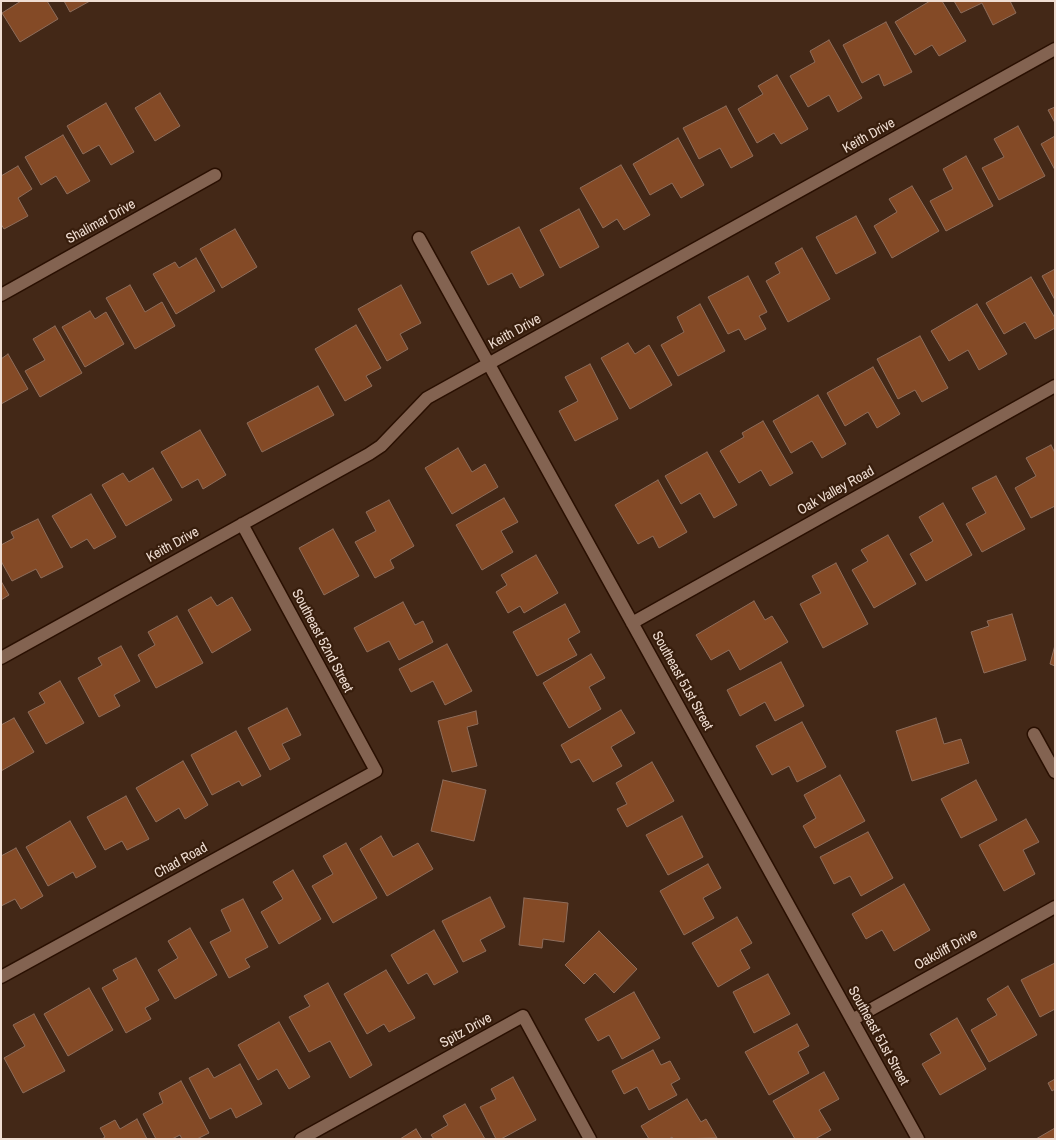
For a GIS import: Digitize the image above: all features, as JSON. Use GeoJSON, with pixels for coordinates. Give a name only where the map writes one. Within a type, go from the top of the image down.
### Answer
{"type":"FeatureCollection","features":[{"type":"Feature","properties":{"kind":"street","name":"Keith Drive"},"geometry":{"type":"LineString","coordinates":[[1,658],[369,454],[381,446],[427,398],[1055,49]]}},
{"type":"Feature","properties":{"kind":"street","name":"Shalimar Drive"},"geometry":{"type":"LineString","coordinates":[[1,295],[215,175]]}},
{"type":"Feature","properties":{"kind":"street","name":"Southeast 51st Street"},"geometry":{"type":"LineString","coordinates":[[419,238],[852,1020],[913,1137]]}},
{"type":"Feature","properties":{"kind":"street","name":"Oak Valley Road"},"geometry":{"type":"LineString","coordinates":[[632,623],[1055,386]]}},
{"type":"Feature","properties":{"kind":"street","name":"Southeast 52nd Street"},"geometry":{"type":"LineString","coordinates":[[242,524],[376,772]]}},
{"type":"Feature","properties":{"kind":"street"},"geometry":{"type":"LineString","coordinates":[[1034,734],[1055,772]]}},
{"type":"Feature","properties":{"kind":"street","name":"Chad Road"},"geometry":{"type":"LineString","coordinates":[[1,977],[376,772]]}},
{"type":"Feature","properties":{"kind":"street","name":"Oakcliff Drive"},"geometry":{"type":"LineString","coordinates":[[852,1020],[1055,907]]}},
{"type":"Feature","properties":{"kind":"street","name":"Spitz Drive"},"geometry":{"type":"LineString","coordinates":[[301,1139],[523,1016],[590,1139]]}},
{"type":"Feature","properties":{"kind":"building"},"geometry":{"type":"Polygon","coordinates":[[[21,1],[47,1],[58,19],[20,42],[2,13],[21,1]]]}},
{"type":"Feature","properties":{"kind":"building"},"geometry":{"type":"Polygon","coordinates":[[[64,1],[90,1],[70,12],[64,1]]]}},
{"type":"Feature","properties":{"kind":"building"},"geometry":{"type":"Polygon","coordinates":[[[930,1],[942,1],[966,41],[939,56],[932,45],[915,55],[895,22],[930,1]]]}},
{"type":"Feature","properties":{"kind":"building"},"geometry":{"type":"Polygon","coordinates":[[[954,1],[1010,1],[1016,13],[993,25],[982,3],[961,13],[954,1]]]}},
{"type":"Feature","properties":{"kind":"building"},"geometry":{"type":"Polygon","coordinates":[[[886,22],[912,72],[884,86],[879,74],[862,83],[843,45],[886,22]]]}},
{"type":"Feature","properties":{"kind":"building"},"geometry":{"type":"Polygon","coordinates":[[[829,40],[862,98],[838,112],[829,95],[808,107],[790,76],[815,62],[810,51],[829,40]]]}},
{"type":"Feature","properties":{"kind":"building"},"geometry":{"type":"Polygon","coordinates":[[[777,75],[808,129],[781,144],[774,133],[757,143],[738,109],[763,94],[758,86],[777,75]]]}},
{"type":"Feature","properties":{"kind":"building"},"geometry":{"type":"Polygon","coordinates":[[[160,93],[180,126],[155,141],[135,108],[160,93]]]}},
{"type":"Feature","properties":{"kind":"building"},"geometry":{"type":"Polygon","coordinates":[[[106,103],[134,152],[111,165],[99,145],[83,154],[67,126],[106,103]]]}},
{"type":"Feature","properties":{"kind":"building"},"geometry":{"type":"Polygon","coordinates":[[[726,106],[753,156],[731,168],[720,148],[699,159],[683,128],[726,106]]]}},
{"type":"Feature","properties":{"kind":"building"},"geometry":{"type":"Polygon","coordinates":[[[1055,107],[1055,123],[1048,110],[1055,107]]]}},
{"type":"Feature","properties":{"kind":"building"},"geometry":{"type":"Polygon","coordinates":[[[1018,126],[1045,176],[999,200],[982,168],[1004,157],[994,139],[1018,126]]]}},
{"type":"Feature","properties":{"kind":"building"},"geometry":{"type":"Polygon","coordinates":[[[63,135],[90,181],[67,194],[56,176],[41,185],[25,157],[63,135]]]}},
{"type":"Feature","properties":{"kind":"building"},"geometry":{"type":"Polygon","coordinates":[[[1055,136],[1055,170],[1041,144],[1055,136]]]}},
{"type":"Feature","properties":{"kind":"building"},"geometry":{"type":"Polygon","coordinates":[[[678,138],[704,185],[681,198],[672,183],[650,195],[633,164],[678,138]]]}},
{"type":"Feature","properties":{"kind":"building"},"geometry":{"type":"Polygon","coordinates":[[[966,156],[993,206],[946,231],[930,201],[953,189],[943,169],[966,156]]]}},
{"type":"Feature","properties":{"kind":"building"},"geometry":{"type":"Polygon","coordinates":[[[621,165],[650,215],[624,230],[617,219],[603,228],[580,188],[621,165]]]}},
{"type":"Feature","properties":{"kind":"building"},"geometry":{"type":"Polygon","coordinates":[[[18,166],[32,189],[18,198],[28,216],[4,229],[1,224],[1,176],[18,166]]]}},
{"type":"Feature","properties":{"kind":"building"},"geometry":{"type":"Polygon","coordinates":[[[912,186],[939,231],[892,258],[874,226],[897,212],[889,199],[912,186]]]}},
{"type":"Feature","properties":{"kind":"building"},"geometry":{"type":"Polygon","coordinates":[[[579,209],[599,247],[560,268],[540,230],[579,209]]]}},
{"type":"Feature","properties":{"kind":"building"},"geometry":{"type":"Polygon","coordinates":[[[856,216],[876,253],[836,274],[816,237],[856,216]]]}},
{"type":"Feature","properties":{"kind":"building"},"geometry":{"type":"Polygon","coordinates":[[[519,227],[544,275],[520,288],[512,273],[488,285],[471,252],[519,227]]]}},
{"type":"Feature","properties":{"kind":"building"},"geometry":{"type":"Polygon","coordinates":[[[235,229],[257,267],[222,288],[200,249],[235,229]]]}},
{"type":"Feature","properties":{"kind":"building"},"geometry":{"type":"Polygon","coordinates":[[[802,248],[830,299],[788,322],[766,281],[780,273],[775,263],[802,248]]]}},
{"type":"Feature","properties":{"kind":"building"},"geometry":{"type":"Polygon","coordinates":[[[196,258],[215,291],[176,314],[153,274],[175,262],[179,268],[196,258]]]}},
{"type":"Feature","properties":{"kind":"building"},"geometry":{"type":"Polygon","coordinates":[[[1055,269],[1055,300],[1042,276],[1055,269]]]}},
{"type":"Feature","properties":{"kind":"building"},"geometry":{"type":"Polygon","coordinates":[[[748,276],[767,312],[759,316],[766,329],[745,340],[739,329],[728,334],[708,297],[748,276]]]}},
{"type":"Feature","properties":{"kind":"building"},"geometry":{"type":"Polygon","coordinates":[[[1031,277],[1055,318],[1055,328],[1035,339],[1025,322],[1004,334],[986,303],[1031,277]]]}},
{"type":"Feature","properties":{"kind":"building"},"geometry":{"type":"Polygon","coordinates":[[[130,285],[145,312],[162,302],[175,326],[135,349],[106,298],[130,285]]]}},
{"type":"Feature","properties":{"kind":"building"},"geometry":{"type":"Polygon","coordinates":[[[401,285],[421,323],[400,334],[408,349],[387,361],[358,309],[401,285]]]}},
{"type":"Feature","properties":{"kind":"building"},"geometry":{"type":"Polygon","coordinates":[[[700,304],[725,351],[678,376],[661,345],[684,332],[677,317],[700,304]]]}},
{"type":"Feature","properties":{"kind":"building"},"geometry":{"type":"Polygon","coordinates":[[[977,304],[1007,354],[979,370],[968,350],[949,361],[931,331],[977,304]]]}},
{"type":"Feature","properties":{"kind":"building"},"geometry":{"type":"Polygon","coordinates":[[[90,311],[95,319],[106,312],[124,344],[85,367],[62,327],[90,311]]]}},
{"type":"Feature","properties":{"kind":"building"},"geometry":{"type":"Polygon","coordinates":[[[356,325],[381,368],[366,376],[372,386],[345,401],[315,349],[356,325]]]}},
{"type":"Feature","properties":{"kind":"building"},"geometry":{"type":"Polygon","coordinates":[[[55,326],[82,373],[40,397],[25,371],[45,360],[33,339],[55,326]]]}},
{"type":"Feature","properties":{"kind":"building"},"geometry":{"type":"Polygon","coordinates":[[[920,336],[948,388],[922,402],[915,390],[898,399],[877,359],[920,336]]]}},
{"type":"Feature","properties":{"kind":"building"},"geometry":{"type":"Polygon","coordinates":[[[628,343],[635,354],[649,345],[672,385],[630,409],[601,358],[628,343]]]}},
{"type":"Feature","properties":{"kind":"building"},"geometry":{"type":"Polygon","coordinates":[[[8,354],[28,389],[1,404],[1,359],[8,354]]]}},
{"type":"Feature","properties":{"kind":"building"},"geometry":{"type":"Polygon","coordinates":[[[590,364],[618,419],[575,441],[559,411],[578,401],[565,377],[590,364]]]}},
{"type":"Feature","properties":{"kind":"building"},"geometry":{"type":"Polygon","coordinates":[[[873,367],[900,414],[877,428],[868,412],[845,426],[827,393],[873,367]]]}},
{"type":"Feature","properties":{"kind":"building"},"geometry":{"type":"Polygon","coordinates":[[[318,386],[334,415],[262,452],[247,423],[318,386]]]}},
{"type":"Feature","properties":{"kind":"building"},"geometry":{"type":"Polygon","coordinates":[[[818,395],[846,444],[822,458],[812,441],[791,453],[773,421],[818,395]]]}},
{"type":"Feature","properties":{"kind":"building"},"geometry":{"type":"Polygon","coordinates":[[[763,421],[793,473],[770,486],[761,470],[739,483],[720,451],[744,437],[742,433],[763,421]]]}},
{"type":"Feature","properties":{"kind":"building"},"geometry":{"type":"Polygon","coordinates":[[[200,430],[226,475],[203,489],[198,479],[182,488],[161,452],[200,430]]]}},
{"type":"Feature","properties":{"kind":"building"},"geometry":{"type":"Polygon","coordinates":[[[1051,445],[1055,453],[1055,506],[1031,518],[1015,488],[1036,476],[1026,458],[1051,445]]]}},
{"type":"Feature","properties":{"kind":"building"},"geometry":{"type":"Polygon","coordinates":[[[458,448],[472,472],[485,464],[498,487],[452,514],[425,468],[458,448]]]}},
{"type":"Feature","properties":{"kind":"building"},"geometry":{"type":"Polygon","coordinates":[[[707,452],[737,505],[714,518],[700,493],[681,504],[665,476],[707,452]]]}},
{"type":"Feature","properties":{"kind":"building"},"geometry":{"type":"Polygon","coordinates":[[[153,468],[172,500],[126,526],[102,485],[123,473],[129,482],[153,468]]]}},
{"type":"Feature","properties":{"kind":"building"},"geometry":{"type":"Polygon","coordinates":[[[996,476],[1025,529],[982,552],[966,524],[986,513],[972,488],[996,476]]]}},
{"type":"Feature","properties":{"kind":"building"},"geometry":{"type":"Polygon","coordinates":[[[658,480],[687,532],[659,548],[653,536],[638,544],[615,505],[658,480]]]}},
{"type":"Feature","properties":{"kind":"building"},"geometry":{"type":"Polygon","coordinates":[[[91,494],[116,537],[94,549],[87,539],[71,548],[52,516],[91,494]]]}},
{"type":"Feature","properties":{"kind":"building"},"geometry":{"type":"Polygon","coordinates":[[[504,498],[518,522],[501,531],[513,552],[482,570],[456,525],[504,498]]]}},
{"type":"Feature","properties":{"kind":"building"},"geometry":{"type":"Polygon","coordinates":[[[389,500],[414,546],[390,560],[394,568],[375,578],[355,542],[376,531],[366,512],[389,500]]]}},
{"type":"Feature","properties":{"kind":"building"},"geometry":{"type":"Polygon","coordinates":[[[943,503],[972,555],[926,581],[910,554],[933,541],[919,517],[943,503]]]}},
{"type":"Feature","properties":{"kind":"building"},"geometry":{"type":"Polygon","coordinates":[[[38,519],[63,567],[41,578],[36,569],[12,581],[1,561],[1,545],[14,538],[11,532],[38,519]]]}},
{"type":"Feature","properties":{"kind":"building"},"geometry":{"type":"Polygon","coordinates":[[[333,529],[359,576],[324,595],[299,548],[333,529]]]}},
{"type":"Feature","properties":{"kind":"building"},"geometry":{"type":"Polygon","coordinates":[[[888,535],[916,584],[874,608],[852,570],[868,561],[861,550],[888,535]]]}},
{"type":"Feature","properties":{"kind":"building"},"geometry":{"type":"Polygon","coordinates":[[[536,555],[558,593],[524,613],[520,606],[508,613],[496,592],[507,585],[501,575],[536,555]]]}},
{"type":"Feature","properties":{"kind":"building"},"geometry":{"type":"Polygon","coordinates":[[[836,563],[868,624],[823,648],[800,604],[821,593],[812,576],[836,563]]]}},
{"type":"Feature","properties":{"kind":"building"},"geometry":{"type":"Polygon","coordinates":[[[1,581],[9,595],[1,600],[1,581]]]}},
{"type":"Feature","properties":{"kind":"building"},"geometry":{"type":"Polygon","coordinates":[[[211,597],[217,606],[232,597],[251,630],[212,653],[188,610],[211,597]]]}},
{"type":"Feature","properties":{"kind":"building"},"geometry":{"type":"Polygon","coordinates":[[[754,601],[765,620],[772,616],[788,642],[740,670],[729,650],[711,660],[696,635],[754,601]]]}},
{"type":"Feature","properties":{"kind":"building"},"geometry":{"type":"Polygon","coordinates":[[[403,602],[415,625],[423,621],[433,642],[399,660],[389,641],[367,652],[354,628],[403,602]]]}},
{"type":"Feature","properties":{"kind":"building"},"geometry":{"type":"Polygon","coordinates":[[[565,604],[580,632],[568,639],[577,655],[537,676],[513,632],[565,604]]]}},
{"type":"Feature","properties":{"kind":"building"},"geometry":{"type":"Polygon","coordinates":[[[1012,614],[1026,660],[984,673],[971,632],[989,626],[987,621],[1012,614]]]}},
{"type":"Feature","properties":{"kind":"building"},"geometry":{"type":"Polygon","coordinates":[[[177,616],[203,663],[156,688],[138,655],[155,645],[148,632],[177,616]]]}},
{"type":"Feature","properties":{"kind":"building"},"geometry":{"type":"Polygon","coordinates":[[[447,644],[472,691],[445,705],[433,681],[411,692],[399,669],[447,644]]]}},
{"type":"Feature","properties":{"kind":"building"},"geometry":{"type":"Polygon","coordinates":[[[1055,645],[1055,666],[1050,664],[1055,645]]]}},
{"type":"Feature","properties":{"kind":"building"},"geometry":{"type":"Polygon","coordinates":[[[121,646],[140,681],[114,695],[120,706],[99,717],[78,678],[102,665],[98,658],[121,646]]]}},
{"type":"Feature","properties":{"kind":"building"},"geometry":{"type":"Polygon","coordinates":[[[591,654],[605,678],[589,687],[601,709],[569,728],[543,683],[591,654]]]}},
{"type":"Feature","properties":{"kind":"building"},"geometry":{"type":"Polygon","coordinates":[[[781,662],[804,706],[775,721],[765,702],[740,716],[727,690],[781,662]]]}},
{"type":"Feature","properties":{"kind":"building"},"geometry":{"type":"Polygon","coordinates":[[[60,681],[84,723],[46,744],[28,712],[45,703],[39,693],[60,681]]]}},
{"type":"Feature","properties":{"kind":"building"},"geometry":{"type":"Polygon","coordinates":[[[287,708],[301,735],[282,744],[290,759],[270,770],[248,728],[287,708]]]}},
{"type":"Feature","properties":{"kind":"building"},"geometry":{"type":"Polygon","coordinates":[[[621,710],[635,733],[611,747],[622,766],[593,782],[579,759],[571,763],[561,745],[621,710]]]}},
{"type":"Feature","properties":{"kind":"building"},"geometry":{"type":"Polygon","coordinates":[[[476,711],[478,724],[467,727],[477,766],[452,772],[438,721],[476,711]]]}},
{"type":"Feature","properties":{"kind":"building"},"geometry":{"type":"Polygon","coordinates":[[[14,718],[34,752],[1,771],[1,725],[14,718]]]}},
{"type":"Feature","properties":{"kind":"building"},"geometry":{"type":"Polygon","coordinates":[[[936,718],[944,744],[961,739],[969,763],[912,781],[896,731],[936,718]]]}},
{"type":"Feature","properties":{"kind":"building"},"geometry":{"type":"Polygon","coordinates":[[[802,722],[826,767],[797,782],[789,766],[772,775],[756,746],[802,722]]]}},
{"type":"Feature","properties":{"kind":"building"},"geometry":{"type":"Polygon","coordinates":[[[236,731],[261,776],[242,786],[239,781],[212,795],[191,755],[236,731]]]}},
{"type":"Feature","properties":{"kind":"building"},"geometry":{"type":"Polygon","coordinates":[[[183,761],[208,805],[185,819],[179,808],[156,822],[136,788],[183,761]]]}},
{"type":"Feature","properties":{"kind":"building"},"geometry":{"type":"Polygon","coordinates":[[[652,762],[674,801],[627,827],[617,809],[627,804],[616,783],[652,762]]]}},
{"type":"Feature","properties":{"kind":"building"},"geometry":{"type":"Polygon","coordinates":[[[840,775],[865,821],[815,848],[803,826],[816,818],[804,795],[840,775]]]}},
{"type":"Feature","properties":{"kind":"building"},"geometry":{"type":"Polygon","coordinates":[[[443,780],[486,790],[474,841],[431,831],[443,780]]]}},
{"type":"Feature","properties":{"kind":"building"},"geometry":{"type":"Polygon","coordinates":[[[976,780],[997,820],[961,838],[941,799],[976,780]]]}},
{"type":"Feature","properties":{"kind":"building"},"geometry":{"type":"Polygon","coordinates":[[[126,796],[149,839],[127,850],[122,841],[105,850],[87,817],[126,796]]]}},
{"type":"Feature","properties":{"kind":"building"},"geometry":{"type":"Polygon","coordinates":[[[682,816],[703,857],[668,875],[646,835],[682,816]]]}},
{"type":"Feature","properties":{"kind":"building"},"geometry":{"type":"Polygon","coordinates":[[[1026,819],[1039,842],[1023,850],[1035,874],[1004,891],[979,845],[1026,819]]]}},
{"type":"Feature","properties":{"kind":"building"},"geometry":{"type":"Polygon","coordinates":[[[70,821],[96,867],[76,878],[73,872],[48,886],[26,847],[70,821]]]}},
{"type":"Feature","properties":{"kind":"building"},"geometry":{"type":"Polygon","coordinates":[[[868,832],[893,878],[861,896],[850,876],[834,884],[820,857],[868,832]]]}},
{"type":"Feature","properties":{"kind":"building"},"geometry":{"type":"Polygon","coordinates":[[[381,836],[393,857],[418,843],[433,869],[387,896],[360,849],[381,836]]]}},
{"type":"Feature","properties":{"kind":"building"},"geometry":{"type":"Polygon","coordinates":[[[346,843],[377,898],[333,923],[312,886],[333,874],[323,856],[346,843]]]}},
{"type":"Feature","properties":{"kind":"building"},"geometry":{"type":"Polygon","coordinates":[[[16,848],[43,896],[21,909],[15,899],[1,906],[1,856],[16,848]]]}},
{"type":"Feature","properties":{"kind":"building"},"geometry":{"type":"Polygon","coordinates":[[[708,864],[721,888],[703,898],[714,918],[684,935],[660,891],[708,864]]]}},
{"type":"Feature","properties":{"kind":"building"},"geometry":{"type":"Polygon","coordinates":[[[293,870],[321,919],[279,944],[261,912],[283,899],[273,882],[293,870]]]}},
{"type":"Feature","properties":{"kind":"building"},"geometry":{"type":"Polygon","coordinates":[[[904,884],[930,930],[894,951],[882,930],[866,939],[852,914],[904,884]]]}},
{"type":"Feature","properties":{"kind":"building"},"geometry":{"type":"Polygon","coordinates":[[[490,897],[505,927],[480,940],[486,951],[463,962],[442,921],[490,897]]]}},
{"type":"Feature","properties":{"kind":"building"},"geometry":{"type":"Polygon","coordinates":[[[524,898],[568,903],[564,942],[543,939],[542,948],[519,945],[524,898]]]}},
{"type":"Feature","properties":{"kind":"building"},"geometry":{"type":"Polygon","coordinates":[[[243,899],[268,947],[245,959],[250,967],[229,978],[210,942],[231,931],[221,910],[243,899]]]}},
{"type":"Feature","properties":{"kind":"building"},"geometry":{"type":"Polygon","coordinates":[[[737,917],[752,943],[740,950],[750,968],[718,987],[692,943],[737,917]]]}},
{"type":"Feature","properties":{"kind":"building"},"geometry":{"type":"Polygon","coordinates":[[[190,928],[217,975],[175,999],[158,970],[178,958],[168,941],[190,928]]]}},
{"type":"Feature","properties":{"kind":"building"},"geometry":{"type":"Polygon","coordinates":[[[434,930],[458,972],[434,985],[427,973],[408,984],[391,955],[434,930]]]}},
{"type":"Feature","properties":{"kind":"building"},"geometry":{"type":"Polygon","coordinates":[[[599,931],[637,969],[614,993],[595,973],[584,984],[565,965],[599,931]]]}},
{"type":"Feature","properties":{"kind":"building"},"geometry":{"type":"Polygon","coordinates":[[[136,958],[159,1000],[145,1008],[151,1019],[126,1033],[102,988],[118,979],[113,970],[136,958]]]}},
{"type":"Feature","properties":{"kind":"building"},"geometry":{"type":"Polygon","coordinates":[[[1055,963],[1055,1009],[1040,1017],[1021,980],[1055,963]]]}},
{"type":"Feature","properties":{"kind":"building"},"geometry":{"type":"Polygon","coordinates":[[[386,970],[415,1018],[389,1032],[384,1024],[367,1034],[344,994],[386,970]]]}},
{"type":"Feature","properties":{"kind":"building"},"geometry":{"type":"Polygon","coordinates":[[[768,974],[790,1014],[754,1033],[733,992],[768,974]]]}},
{"type":"Feature","properties":{"kind":"building"},"geometry":{"type":"Polygon","coordinates":[[[328,983],[372,1065],[350,1078],[330,1041],[309,1052],[289,1017],[310,1006],[304,996],[328,983]]]}},
{"type":"Feature","properties":{"kind":"building"},"geometry":{"type":"Polygon","coordinates":[[[1008,986],[1037,1035],[989,1062],[971,1030],[997,1015],[987,999],[1008,986]]]}},
{"type":"Feature","properties":{"kind":"building"},"geometry":{"type":"Polygon","coordinates":[[[89,988],[113,1030],[68,1056],[44,1014],[89,988]]]}},
{"type":"Feature","properties":{"kind":"building"},"geometry":{"type":"Polygon","coordinates":[[[634,992],[660,1038],[622,1059],[609,1035],[598,1041],[585,1019],[634,992]]]}},
{"type":"Feature","properties":{"kind":"building"},"geometry":{"type":"Polygon","coordinates":[[[34,1014],[65,1071],[23,1093],[4,1058],[25,1046],[13,1025],[34,1014]]]}},
{"type":"Feature","properties":{"kind":"building"},"geometry":{"type":"Polygon","coordinates":[[[957,1018],[986,1069],[940,1095],[922,1064],[941,1053],[930,1034],[957,1018]]]}},
{"type":"Feature","properties":{"kind":"building"},"geometry":{"type":"Polygon","coordinates":[[[279,1022],[310,1077],[289,1089],[277,1069],[258,1080],[238,1045],[279,1022]]]}},
{"type":"Feature","properties":{"kind":"building"},"geometry":{"type":"Polygon","coordinates":[[[797,1024],[809,1046],[798,1052],[809,1073],[769,1095],[745,1052],[797,1024]]]}},
{"type":"Feature","properties":{"kind":"building"},"geometry":{"type":"Polygon","coordinates":[[[653,1050],[661,1065],[670,1061],[680,1079],[671,1084],[677,1095],[649,1110],[637,1087],[624,1094],[612,1071],[653,1050]]]}},
{"type":"Feature","properties":{"kind":"building"},"geometry":{"type":"Polygon","coordinates":[[[240,1064],[262,1104],[236,1118],[231,1108],[210,1119],[189,1078],[208,1068],[214,1078],[240,1064]]]}},
{"type":"Feature","properties":{"kind":"building"},"geometry":{"type":"Polygon","coordinates":[[[824,1072],[839,1099],[819,1110],[831,1130],[815,1139],[795,1139],[773,1101],[824,1072]]]}},
{"type":"Feature","properties":{"kind":"building"},"geometry":{"type":"Polygon","coordinates":[[[513,1077],[536,1120],[501,1139],[496,1139],[480,1107],[496,1099],[491,1089],[513,1077]]]}},
{"type":"Feature","properties":{"kind":"building"},"geometry":{"type":"Polygon","coordinates":[[[1055,1079],[1055,1089],[1052,1091],[1048,1083],[1055,1079]]]}},
{"type":"Feature","properties":{"kind":"building"},"geometry":{"type":"Polygon","coordinates":[[[181,1081],[209,1133],[197,1139],[182,1139],[180,1135],[172,1139],[156,1139],[143,1114],[163,1103],[159,1093],[181,1081]]]}},
{"type":"Feature","properties":{"kind":"building"},"geometry":{"type":"Polygon","coordinates":[[[687,1099],[701,1122],[706,1119],[717,1138],[673,1139],[672,1137],[669,1139],[649,1139],[641,1126],[687,1099]]]}},
{"type":"Feature","properties":{"kind":"building"},"geometry":{"type":"Polygon","coordinates":[[[465,1104],[485,1139],[434,1139],[431,1135],[448,1125],[443,1116],[465,1104]]]}},
{"type":"Feature","properties":{"kind":"building"},"geometry":{"type":"Polygon","coordinates":[[[137,1119],[147,1139],[102,1139],[105,1137],[100,1128],[115,1120],[120,1129],[137,1119]]]}},
{"type":"Feature","properties":{"kind":"building"},"geometry":{"type":"Polygon","coordinates":[[[1055,1128],[1055,1139],[1036,1139],[1055,1128]]]}},
{"type":"Feature","properties":{"kind":"building"},"geometry":{"type":"Polygon","coordinates":[[[416,1129],[422,1139],[400,1139],[416,1129]]]}}]}
